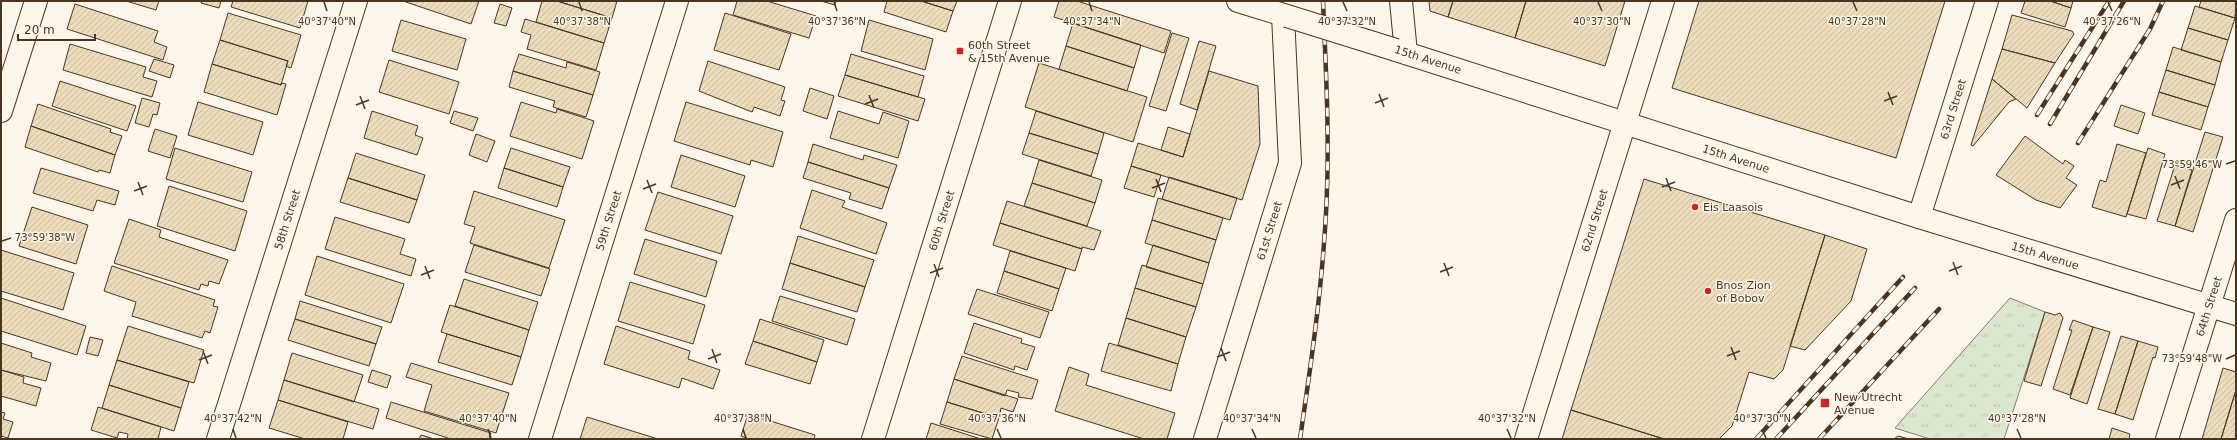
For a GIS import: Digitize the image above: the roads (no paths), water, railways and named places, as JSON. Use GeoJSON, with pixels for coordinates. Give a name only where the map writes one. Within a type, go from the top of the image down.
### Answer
{"type":"FeatureCollection","features":[{"type":"Feature","properties":{"kind":"street"},"geometry":{"type":"LineString","coordinates":[[1,111],[36,1]]}},
{"type":"Feature","properties":{"kind":"street","name":"58th Street"},"geometry":{"type":"LineString","coordinates":[[218,439],[356,1]]}},
{"type":"Feature","properties":{"kind":"street","name":"59th Street"},"geometry":{"type":"LineString","coordinates":[[540,439],[677,1]]}},
{"type":"Feature","properties":{"kind":"street","name":"60th Street"},"geometry":{"type":"LineString","coordinates":[[873,439],[1010,1]]}},
{"type":"Feature","properties":{"kind":"street","name":"15th Avenue"},"geometry":{"type":"LineString","coordinates":[[1238,1],[1401,51],[1919,217],[2236,314]]}},
{"type":"Feature","properties":{"kind":"street"},"geometry":{"type":"LineString","coordinates":[[1401,1],[1401,51]]}},
{"type":"Feature","properties":{"kind":"street","name":"62nd Street"},"geometry":{"type":"LineString","coordinates":[[1526,439],[1663,1]]}},
{"type":"Feature","properties":{"kind":"street","name":"63rd Street"},"geometry":{"type":"LineString","coordinates":[[1919,217],[1987,1]]}},
{"type":"Feature","properties":{"kind":"street","name":"61st Street"},"geometry":{"type":"LineString","coordinates":[[1205,439],[1290,163],[1285,16]]}},
{"type":"Feature","properties":{"kind":"street","name":"64th Street"},"geometry":{"type":"LineString","coordinates":[[2167,439],[2236,220]]}},
{"type":"Feature","properties":{"kind":"railway"},"geometry":{"type":"LineString","coordinates":[[1300,439],[1319,298],[1326,213],[1328,133],[1323,1]]}},
{"type":"Feature","properties":{"kind":"railway"},"geometry":{"type":"LineString","coordinates":[[2037,115],[2109,1]]}},
{"type":"Feature","properties":{"kind":"railway"},"geometry":{"type":"LineString","coordinates":[[2050,124],[2124,1]]}},
{"type":"Feature","properties":{"kind":"railway"},"geometry":{"type":"LineString","coordinates":[[2078,143],[2150,29],[2163,1]]}},
{"type":"Feature","properties":{"kind":"railway"},"geometry":{"type":"LineString","coordinates":[[1756,439],[1903,277]]}},
{"type":"Feature","properties":{"kind":"railway"},"geometry":{"type":"LineString","coordinates":[[1776,439],[1915,288]]}},
{"type":"Feature","properties":{"kind":"railway"},"geometry":{"type":"LineString","coordinates":[[1819,439],[1939,309]]}},
{"type":"Feature","properties":{"kind":"place","name":"60th Street & 15th Avenue"},"geometry":{"type":"Point","coordinates":[960,51]}},
{"type":"Feature","properties":{"kind":"place","name":"Eis Laasois"},"geometry":{"type":"Point","coordinates":[1695,207]}},
{"type":"Feature","properties":{"kind":"place","name":"Bnos Zion of Bobov"},"geometry":{"type":"Point","coordinates":[1708,291]}},
{"type":"Feature","properties":{"kind":"place","name":"New Utrecht Avenue"},"geometry":{"type":"Point","coordinates":[1825,403]}}]}
